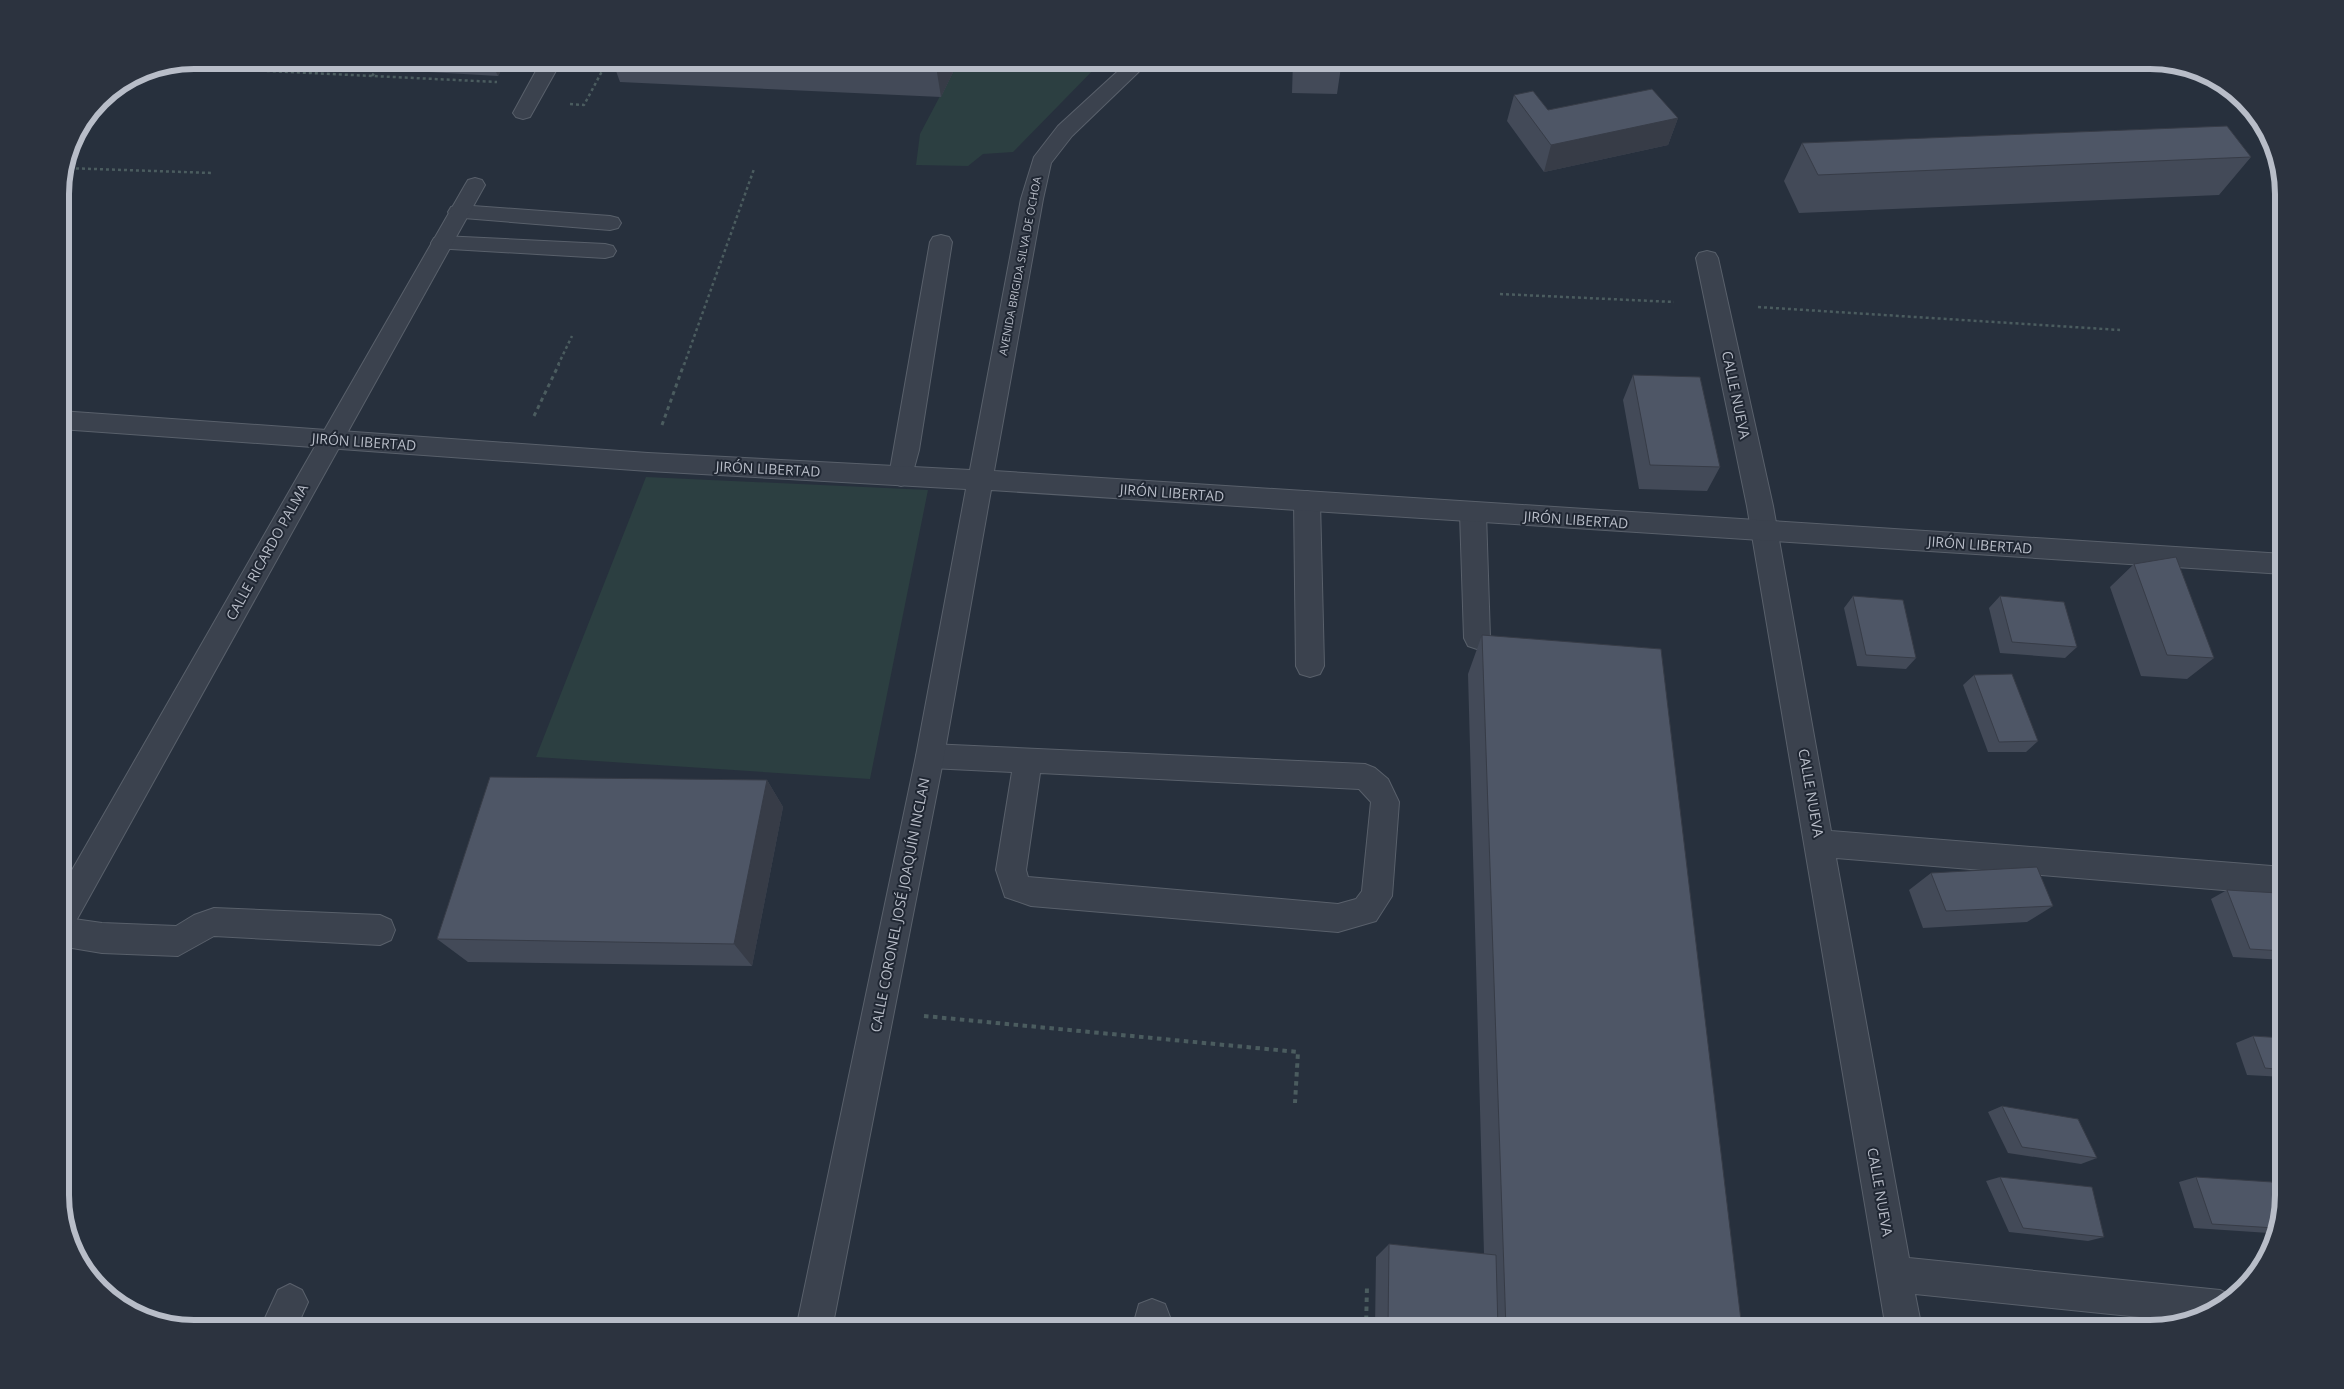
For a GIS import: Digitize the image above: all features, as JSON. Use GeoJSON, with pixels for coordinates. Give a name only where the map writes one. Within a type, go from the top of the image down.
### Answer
{"type":"FeatureCollection","features":[{"type":"Feature","properties":{"kind":"street"},"geometry":{"type":"LineString","coordinates":[[523,113],[547,69]]}},
{"type":"Feature","properties":{"kind":"street","name":"AVENIDA BRIGIDA SILVA DE OCHOA"},"geometry":{"type":"LineString","coordinates":[[980,480],[1032,199],[1041,162],[1065,131],[1131,69]]}},
{"type":"Feature","properties":{"kind":"street","name":"CALLE RICARDO PALMA"},"geometry":{"type":"LineString","coordinates":[[69,904],[475,185]]}},
{"type":"Feature","properties":{"kind":"street"},"geometry":{"type":"LineString","coordinates":[[459,212],[610,223]]}},
{"type":"Feature","properties":{"kind":"street"},"geometry":{"type":"LineString","coordinates":[[901,476],[907,450],[941,242]]}},
{"type":"Feature","properties":{"kind":"street"},"geometry":{"type":"LineString","coordinates":[[442,243],[605,251]]}},
{"type":"Feature","properties":{"kind":"street","name":"CALLE NUEVA"},"geometry":{"type":"LineString","coordinates":[[1707,258],[1765,532],[1903,1320]]}},
{"type":"Feature","properties":{"kind":"street","name":"JIRÓN LIBERTAD"},"geometry":{"type":"LineString","coordinates":[[69,421],[648,462],[980,480],[1308,501],[1473,514],[2275,563]]}},
{"type":"Feature","properties":{"kind":"street","name":"CALLE CORONEL JOSÉ JOAQUÍN INCLAN"},"geometry":{"type":"LineString","coordinates":[[816,1320],[930,756],[980,480]]}},
{"type":"Feature","properties":{"kind":"street"},"geometry":{"type":"LineString","coordinates":[[1308,501],[1310,666]]}},
{"type":"Feature","properties":{"kind":"street"},"geometry":{"type":"LineString","coordinates":[[1473,514],[1477,638]]}},
{"type":"Feature","properties":{"kind":"street"},"geometry":{"type":"LineString","coordinates":[[930,756],[1028,760],[1365,777],[1378,788],[1385,802],[1377,896],[1365,912],[1338,918],[1031,892],[1016,887],[1011,870],[1028,760]]}},
{"type":"Feature","properties":{"kind":"street"},"geometry":{"type":"LineString","coordinates":[[1820,843],[2275,880]]}},
{"type":"Feature","properties":{"kind":"street"},"geometry":{"type":"LineString","coordinates":[[69,932],[102,938],[178,941],[188,937],[205,923],[214,922],[380,930]]}},
{"type":"Feature","properties":{"kind":"street"},"geometry":{"type":"LineString","coordinates":[[1895,1274],[2206,1307]]}},
{"type":"Feature","properties":{"kind":"path"},"geometry":{"type":"LineString","coordinates":[[227,69],[499,82]]}},
{"type":"Feature","properties":{"kind":"path"},"geometry":{"type":"LineString","coordinates":[[372,76],[377,69]]}},
{"type":"Feature","properties":{"kind":"path"},"geometry":{"type":"LineString","coordinates":[[584,105],[603,69]]}},
{"type":"Feature","properties":{"kind":"path"},"geometry":{"type":"LineString","coordinates":[[72,168],[213,173]]}},
{"type":"Feature","properties":{"kind":"path"},"geometry":{"type":"LineString","coordinates":[[660,431],[754,169]]}},
{"type":"Feature","properties":{"kind":"path"},"geometry":{"type":"LineString","coordinates":[[1500,294],[1717,304],[2120,330]]}},
{"type":"Feature","properties":{"kind":"path"},"geometry":{"type":"LineString","coordinates":[[517,453],[572,336]]}},
{"type":"Feature","properties":{"kind":"path"},"geometry":{"type":"LineString","coordinates":[[878,1011],[1298,1052],[1295,1103]]}},
{"type":"Feature","properties":{"kind":"path"},"geometry":{"type":"LineString","coordinates":[[1366,1320],[1367,1286]]}},
{"type":"Feature","properties":{"kind":"shaded area"},"geometry":{"type":"Polygon","coordinates":[[[954,69],[1094,69],[1013,152],[983,154],[968,166],[916,165],[920,134],[954,69]]]}},
{"type":"Feature","properties":{"kind":"shaded area"},"geometry":{"type":"Polygon","coordinates":[[[646,477],[928,490],[870,779],[536,757],[646,477]]]}},
{"type":"Feature","properties":{"kind":"building"},"geometry":{"type":"Polygon","coordinates":[[[1652,89],[1678,118],[1551,145],[1514,95],[1533,91],[1548,110],[1652,89]]]}},
{"type":"Feature","properties":{"kind":"building"},"geometry":{"type":"Polygon","coordinates":[[[2227,126],[2251,157],[1818,175],[1802,143],[2227,126]]]}},
{"type":"Feature","properties":{"kind":"building"},"geometry":{"type":"Polygon","coordinates":[[[1633,375],[1700,377],[1720,467],[1650,465],[1633,375]]]}},
{"type":"Feature","properties":{"kind":"building"},"geometry":{"type":"Polygon","coordinates":[[[2176,557],[2214,658],[2167,655],[2134,564],[2176,557]]]}},
{"type":"Feature","properties":{"kind":"building"},"geometry":{"type":"Polygon","coordinates":[[[1853,596],[1903,600],[1916,658],[1866,655],[1853,596]]]}},
{"type":"Feature","properties":{"kind":"building"},"geometry":{"type":"Polygon","coordinates":[[[2000,596],[2064,602],[2077,647],[2012,642],[2000,596]]]}},
{"type":"Feature","properties":{"kind":"building"},"geometry":{"type":"Polygon","coordinates":[[[1482,635],[1661,649],[1741,1320],[1506,1320],[1482,635]]]}},
{"type":"Feature","properties":{"kind":"building"},"geometry":{"type":"Polygon","coordinates":[[[2012,674],[2038,741],[1999,742],[1974,675],[2012,674]]]}},
{"type":"Feature","properties":{"kind":"building"},"geometry":{"type":"Polygon","coordinates":[[[490,777],[767,780],[734,944],[437,939],[490,777]]]}},
{"type":"Feature","properties":{"kind":"building"},"geometry":{"type":"Polygon","coordinates":[[[2037,867],[2053,906],[1946,911],[1931,873],[2037,867]]]}},
{"type":"Feature","properties":{"kind":"building"},"geometry":{"type":"Polygon","coordinates":[[[2227,890],[2275,893],[2275,950],[2250,949],[2227,890]]]}},
{"type":"Feature","properties":{"kind":"building"},"geometry":{"type":"Polygon","coordinates":[[[2253,1036],[2275,1037],[2275,1069],[2265,1068],[2253,1036]]]}},
{"type":"Feature","properties":{"kind":"building"},"geometry":{"type":"Polygon","coordinates":[[[2002,1106],[2078,1119],[2097,1158],[2022,1147],[2002,1106]]]}},
{"type":"Feature","properties":{"kind":"building"},"geometry":{"type":"Polygon","coordinates":[[[2000,1177],[2092,1187],[2104,1237],[2023,1228],[2000,1177]]]}},
{"type":"Feature","properties":{"kind":"building"},"geometry":{"type":"Polygon","coordinates":[[[2196,1177],[2272,1182],[2275,1195],[2271,1228],[2212,1224],[2196,1177]]]}},
{"type":"Feature","properties":{"kind":"building"},"geometry":{"type":"Polygon","coordinates":[[[1389,1244],[1496,1255],[1498,1320],[1388,1320],[1389,1244]]]}}]}
